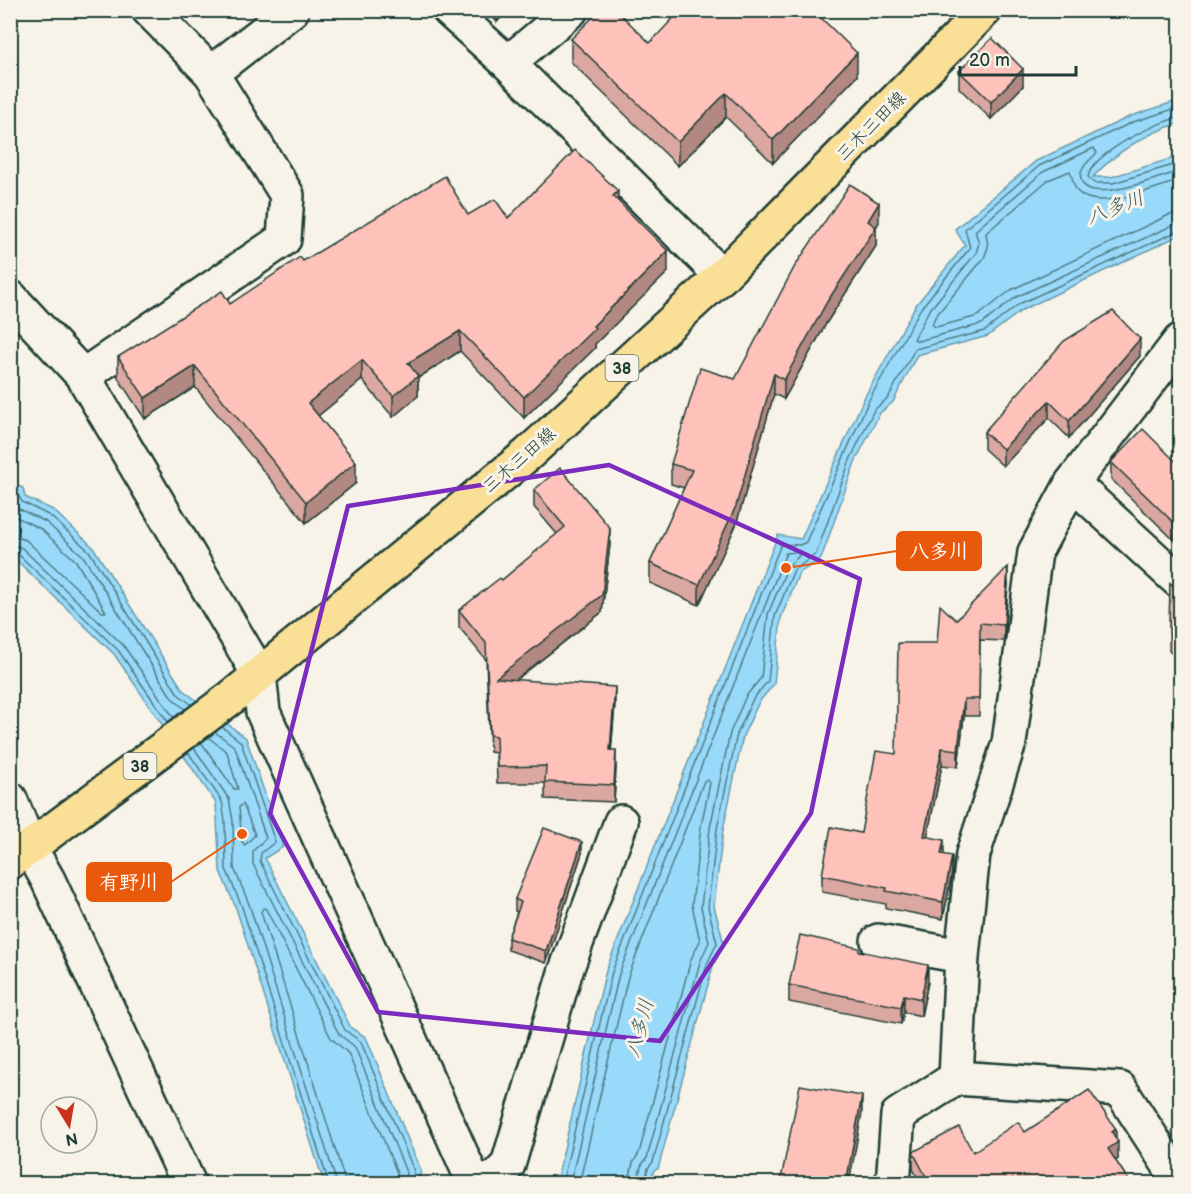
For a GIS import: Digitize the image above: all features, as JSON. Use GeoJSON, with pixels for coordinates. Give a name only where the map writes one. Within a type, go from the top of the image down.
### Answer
{"type":"FeatureCollection","features":[{"type":"Feature","properties":{"kind":"main road","name":"三木三田線"},"geometry":{"type":"LineString","coordinates":[[30,848],[232,697],[528,454],[722,276],[985,10]]}},
{"type":"Feature","properties":{"kind":"street"},"geometry":{"type":"LineString","coordinates":[[83,376],[284,239],[286,195],[211,73],[149,10]]}},
{"type":"Feature","properties":{"kind":"street"},"geometry":{"type":"LineString","coordinates":[[211,73],[292,10]]}},
{"type":"Feature","properties":{"kind":"street"},"geometry":{"type":"LineString","coordinates":[[449,10],[508,63],[722,276]]}},
{"type":"Feature","properties":{"kind":"street"},"geometry":{"type":"LineString","coordinates":[[508,63],[570,10]]}},
{"type":"Feature","properties":{"kind":"street"},"geometry":{"type":"LineString","coordinates":[[10,297],[83,376],[259,674],[263,712],[471,1176],[478,1183],[496,1178],[508,1165],[565,973],[621,822]]}},
{"type":"Feature","properties":{"kind":"street"},"geometry":{"type":"LineString","coordinates":[[956,1078],[962,956],[974,854],[1009,743],[1035,552],[1072,483],[1180,341]]}},
{"type":"Feature","properties":{"kind":"street"},"geometry":{"type":"LineString","coordinates":[[1072,483],[1180,582]]}},
{"type":"Feature","properties":{"kind":"street"},"geometry":{"type":"LineString","coordinates":[[10,799],[30,848],[48,880],[189,1184]]}},
{"type":"Feature","properties":{"kind":"street"},"geometry":{"type":"LineString","coordinates":[[878,941],[962,956]]}},
{"type":"Feature","properties":{"kind":"street"},"geometry":{"type":"LineString","coordinates":[[893,1184],[898,1115],[956,1078],[1120,1089],[1180,1182]]}},
{"type":"Feature","properties":{"kind":"highlighted area"},"geometry":{"type":"Polygon","coordinates":[[[609,465],[860,579],[811,813],[660,1041],[378,1012],[270,814],[348,506],[609,465]]]}},
{"type":"Feature","properties":{"kind":"water"},"geometry":{"type":"Polygon","coordinates":[[[1180,100],[1180,123],[1133,144],[1093,177],[1111,177],[1180,156],[1180,235],[1022,310],[988,336],[917,355],[893,402],[880,413],[855,462],[821,559],[799,573],[781,618],[774,684],[759,702],[743,736],[723,830],[714,906],[724,944],[713,966],[658,1169],[654,1170],[650,1183],[556,1183],[606,970],[778,535],[801,539],[864,398],[916,305],[965,245],[955,229],[1036,161],[1131,116],[1180,100]]]}},
{"type":"Feature","properties":{"kind":"water"},"geometry":{"type":"Polygon","coordinates":[[[11,483],[23,488],[25,497],[53,510],[93,547],[183,690],[246,738],[283,847],[265,858],[351,1028],[366,1037],[421,1171],[418,1183],[324,1183],[236,908],[220,871],[216,803],[114,654],[11,555],[11,483]]]}},
{"type":"Feature","properties":{"kind":"building"},"geometry":{"type":"Polygon","coordinates":[[[600,10],[616,10],[650,43],[681,10],[813,10],[857,53],[773,140],[726,93],[678,142],[571,39],[600,10]]]}},
{"type":"Feature","properties":{"kind":"building"},"geometry":{"type":"Polygon","coordinates":[[[992,38],[1023,69],[991,102],[959,71],[992,38]]]}},
{"type":"Feature","properties":{"kind":"building"},"geometry":{"type":"Polygon","coordinates":[[[575,150],[618,191],[613,196],[668,251],[593,326],[595,328],[524,397],[460,331],[408,363],[418,376],[393,396],[362,360],[308,403],[356,462],[306,502],[195,366],[145,398],[118,357],[222,291],[230,304],[300,257],[303,261],[445,176],[468,215],[495,199],[508,218],[575,150]]]}},
{"type":"Feature","properties":{"kind":"building"},"geometry":{"type":"Polygon","coordinates":[[[850,184],[879,203],[868,221],[876,227],[827,302],[784,380],[774,374],[736,506],[699,585],[650,563],[692,470],[671,464],[700,368],[735,379],[795,266],[850,184]]]}},
{"type":"Feature","properties":{"kind":"building"},"geometry":{"type":"Polygon","coordinates":[[[1113,311],[1140,339],[1069,421],[1049,401],[1003,449],[984,432],[1064,341],[1113,311]]]}},
{"type":"Feature","properties":{"kind":"building"},"geometry":{"type":"Polygon","coordinates":[[[1143,429],[1180,466],[1180,517],[1174,523],[1111,462],[1143,429]]]}},
{"type":"Feature","properties":{"kind":"building"},"geometry":{"type":"Polygon","coordinates":[[[560,468],[610,528],[602,595],[496,678],[615,687],[610,750],[616,750],[614,785],[545,782],[546,766],[497,767],[496,736],[490,735],[486,643],[459,610],[500,578],[502,580],[565,527],[534,490],[560,468]]]}},
{"type":"Feature","properties":{"kind":"building"},"geometry":{"type":"Polygon","coordinates":[[[1008,567],[1004,625],[980,623],[979,699],[964,699],[958,750],[942,748],[924,836],[944,840],[941,854],[952,856],[943,902],[822,875],[831,827],[861,833],[876,751],[896,754],[898,643],[937,643],[940,605],[956,620],[1008,567]]]}},
{"type":"Feature","properties":{"kind":"building"},"geometry":{"type":"Polygon","coordinates":[[[1170,583],[1180,592],[1180,644],[1169,634],[1170,583]]]}},
{"type":"Feature","properties":{"kind":"building"},"geometry":{"type":"Polygon","coordinates":[[[544,828],[582,842],[546,951],[508,938],[521,902],[515,899],[544,828]]]}},
{"type":"Feature","properties":{"kind":"building"},"geometry":{"type":"Polygon","coordinates":[[[800,935],[859,948],[859,951],[928,965],[921,999],[904,995],[901,1007],[789,985],[800,935]]]}},
{"type":"Feature","properties":{"kind":"building"},"geometry":{"type":"Polygon","coordinates":[[[800,1085],[862,1096],[846,1184],[780,1184],[800,1085]]]}},
{"type":"Feature","properties":{"kind":"building"},"geometry":{"type":"Polygon","coordinates":[[[1089,1090],[1116,1129],[1112,1132],[1118,1142],[1108,1149],[1131,1184],[930,1184],[913,1152],[959,1127],[973,1152],[1018,1122],[1025,1132],[1089,1090]]]}},
{"type":"Feature","properties":{"kind":"place","name":"八多川"},"geometry":{"type":"Point","coordinates":[786,568]}},
{"type":"Feature","properties":{"kind":"place","name":"有野川"},"geometry":{"type":"Point","coordinates":[242,834]}}]}
